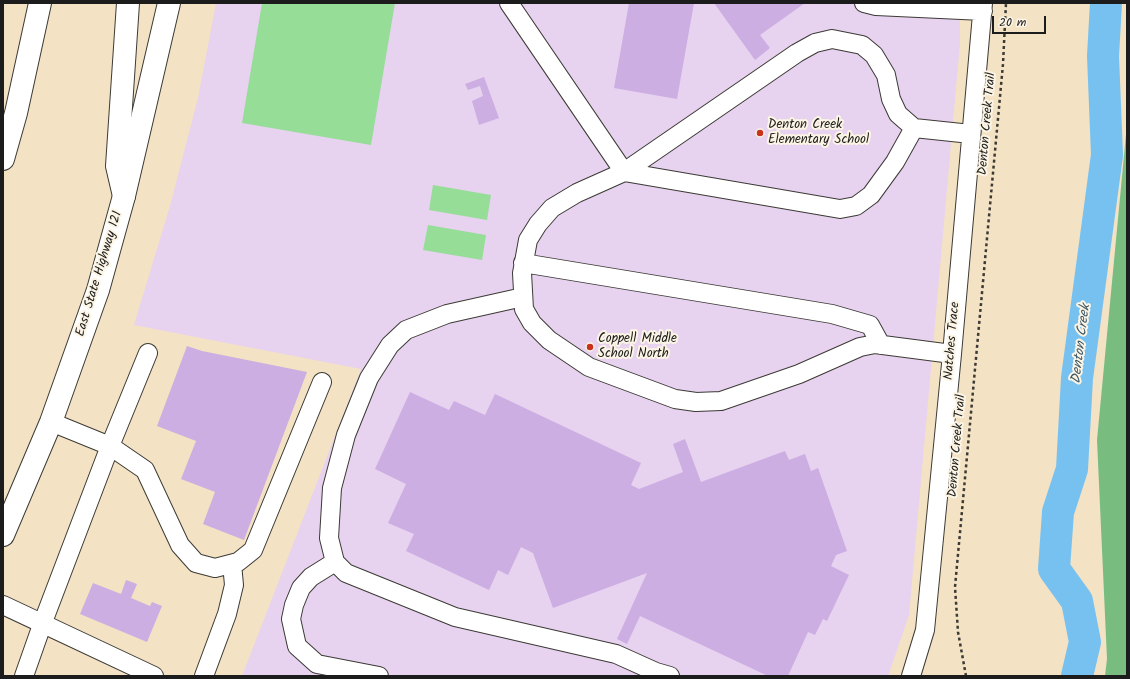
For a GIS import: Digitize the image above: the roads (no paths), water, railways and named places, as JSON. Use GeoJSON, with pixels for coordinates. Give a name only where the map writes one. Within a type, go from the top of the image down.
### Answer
{"type":"FeatureCollection","features":[{"type":"Feature","properties":{"kind":"main road"},"geometry":{"type":"LineString","coordinates":[[3,159],[16,113],[40,3]]}},
{"type":"Feature","properties":{"kind":"main road"},"geometry":{"type":"LineString","coordinates":[[124,196],[117,166],[128,3]]}},
{"type":"Feature","properties":{"kind":"main road","name":"East State Highway 121"},"geometry":{"type":"LineString","coordinates":[[3,535],[51,422],[98,290],[124,196],[169,3]]}},
{"type":"Feature","properties":{"kind":"street"},"geometry":{"type":"LineString","coordinates":[[509,3],[624,172],[840,209],[856,206],[872,195],[895,162],[914,128]]}},
{"type":"Feature","properties":{"kind":"street"},"geometry":{"type":"LineString","coordinates":[[864,3],[876,6],[983,7]]}},
{"type":"Feature","properties":{"kind":"street","name":"Natches Trace"},"geometry":{"type":"LineString","coordinates":[[911,676],[925,630],[952,354],[983,7]]}},
{"type":"Feature","properties":{"kind":"street"},"geometry":{"type":"LineString","coordinates":[[952,354],[880,345],[860,347],[799,374],[721,401],[696,402],[675,398],[589,367],[549,340],[532,323],[524,309],[522,273],[528,240],[538,224],[552,208],[576,193],[624,172],[797,53],[815,43],[832,38],[862,45],[874,55],[886,75],[891,100],[898,114],[914,128],[971,134]]}},
{"type":"Feature","properties":{"kind":"street"},"geometry":{"type":"LineString","coordinates":[[523,263],[826,312],[870,325],[880,345]]}},
{"type":"Feature","properties":{"kind":"street"},"geometry":{"type":"LineString","coordinates":[[523,296],[447,314],[406,330],[390,345],[369,378],[346,435],[332,488],[329,538],[335,562],[346,573],[455,617],[616,654],[657,675]]}},
{"type":"Feature","properties":{"kind":"street"},"geometry":{"type":"LineString","coordinates":[[24,676],[110,446],[148,353]]}},
{"type":"Feature","properties":{"kind":"street"},"geometry":{"type":"LineString","coordinates":[[51,422],[110,446],[145,470],[180,545],[196,564],[215,568],[238,562],[253,550],[322,382]]}},
{"type":"Feature","properties":{"kind":"street"},"geometry":{"type":"LineString","coordinates":[[335,562],[311,577],[301,588],[294,605],[291,619],[297,646],[317,664],[379,676]]}},
{"type":"Feature","properties":{"kind":"street"},"geometry":{"type":"LineString","coordinates":[[204,676],[227,614],[234,585],[232,564]]}},
{"type":"Feature","properties":{"kind":"street"},"geometry":{"type":"LineString","coordinates":[[3,605],[43,622],[154,676]]}},
{"type":"Feature","properties":{"kind":"waterway","name":"Denton Creek"},"geometry":{"type":"LineString","coordinates":[[1077,676],[1085,642],[1077,601],[1054,569],[1058,512],[1072,469],[1077,378],[1107,155],[1103,56],[1106,3]]}},
{"type":"Feature","properties":{"kind":"place","name":"Denton Creek Elementary School"},"geometry":{"type":"Point","coordinates":[760,133]}},
{"type":"Feature","properties":{"kind":"place","name":"Coppell Middle School North"},"geometry":{"type":"Point","coordinates":[590,347]}}]}
